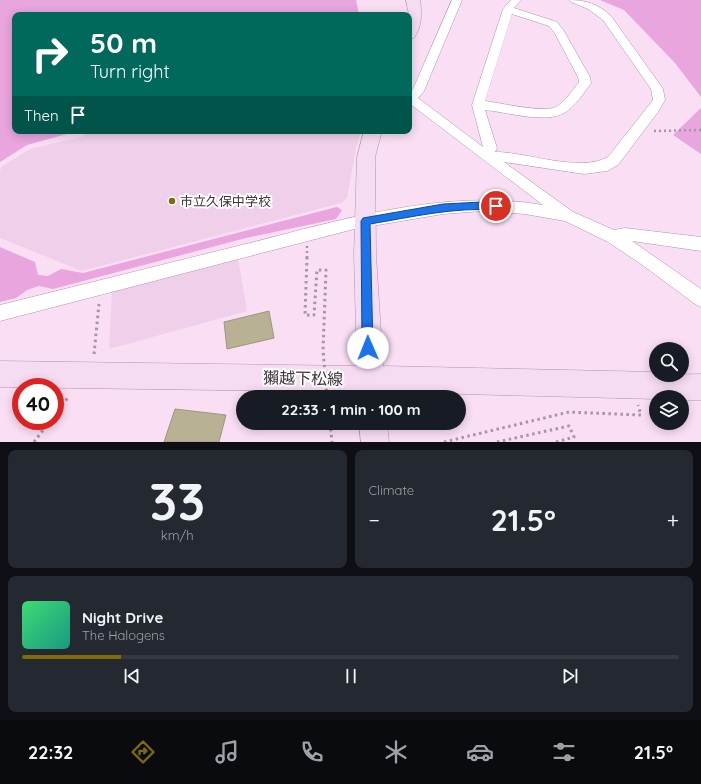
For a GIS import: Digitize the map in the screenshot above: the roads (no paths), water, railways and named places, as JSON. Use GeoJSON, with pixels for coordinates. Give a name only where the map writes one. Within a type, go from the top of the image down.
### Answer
{"type":"FeatureCollection","features":[{"type":"Feature","properties":{"kind":"main road"},"geometry":{"type":"LineString","coordinates":[[412,24],[414,16],[413,0]]}},
{"type":"Feature","properties":{"kind":"main road"},"geometry":{"type":"LineString","coordinates":[[370,388],[366,157],[372,134]]}},
{"type":"Feature","properties":{"kind":"main road","name":"獺越下松線"},"geometry":{"type":"LineString","coordinates":[[0,374],[85,374],[370,388],[567,382],[701,387]]}},
{"type":"Feature","properties":{"kind":"main road"},"geometry":{"type":"LineString","coordinates":[[374,430],[375,442]]}},
{"type":"Feature","properties":{"kind":"street"},"geometry":{"type":"LineString","coordinates":[[412,96],[418,91],[457,0]]}},
{"type":"Feature","properties":{"kind":"street"},"geometry":{"type":"LineString","coordinates":[[487,158],[501,157],[584,169],[602,167],[613,161],[654,109],[659,100],[658,89],[607,18],[590,5],[574,0]]}},
{"type":"Feature","properties":{"kind":"street"},"geometry":{"type":"LineString","coordinates":[[478,105],[488,105],[547,114],[560,111],[585,83],[584,77],[562,37],[553,24],[512,5],[478,105],[490,148],[487,158]]}},
{"type":"Feature","properties":{"kind":"street"},"geometry":{"type":"LineString","coordinates":[[412,99],[487,158],[568,216],[613,237],[647,259],[701,299]]}},
{"type":"Feature","properties":{"kind":"street"},"geometry":{"type":"LineString","coordinates":[[0,313],[304,235],[366,221],[443,208],[482,205],[525,208],[568,216]]}},
{"type":"Feature","properties":{"kind":"street"},"geometry":{"type":"LineString","coordinates":[[613,237],[625,234],[701,244]]}},
{"type":"Feature","properties":{"kind":"place","name":"市立久保中学校"},"geometry":{"type":"Point","coordinates":[172,201]}}]}
